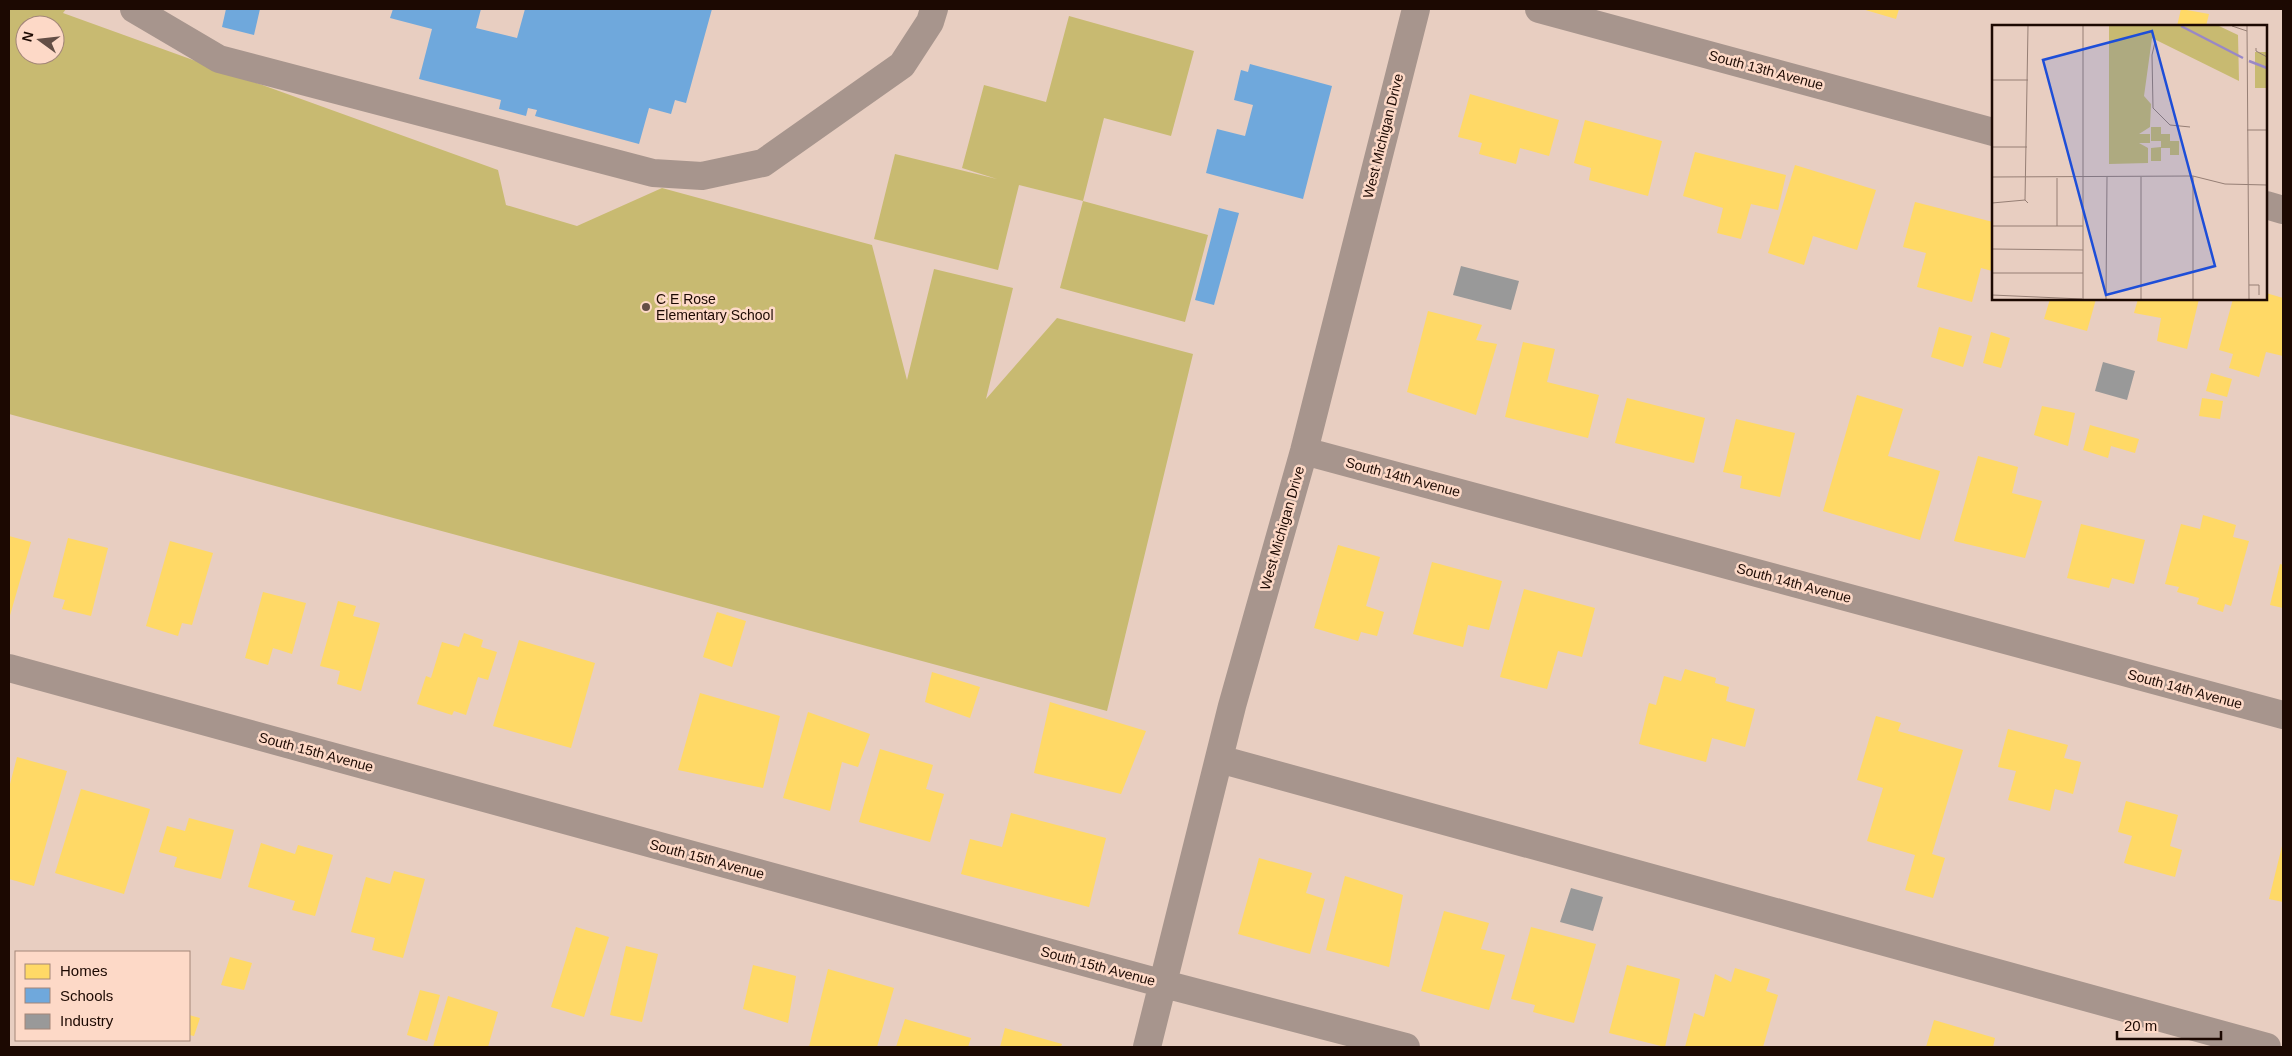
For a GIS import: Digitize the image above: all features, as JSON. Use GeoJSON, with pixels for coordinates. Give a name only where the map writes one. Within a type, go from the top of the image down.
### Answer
{"type":"FeatureCollection","features":[{"type":"Feature","properties":{"kind":"street"},"geometry":{"type":"LineString","coordinates":[[134,9],[219,59],[653,173],[702,176],[763,163],[902,65],[930,22],[934,9]]}},
{"type":"Feature","properties":{"kind":"street","name":"West Michigan Drive"},"geometry":{"type":"LineString","coordinates":[[1147,1047],[1219,760],[1304,451],[1416,9]]}},
{"type":"Feature","properties":{"kind":"street","name":"South 13th Avenue"},"geometry":{"type":"LineString","coordinates":[[1539,9],[1992,132]]}},
{"type":"Feature","properties":{"kind":"street"},"geometry":{"type":"LineString","coordinates":[[2267,205],[2283,210]]}},
{"type":"Feature","properties":{"kind":"street","name":"South 14th Avenue"},"geometry":{"type":"LineString","coordinates":[[1304,451],[2283,715]]}},
{"type":"Feature","properties":{"kind":"street","name":"South 15th Avenue"},"geometry":{"type":"LineString","coordinates":[[9,668],[1164,984],[1406,1047]]}},
{"type":"Feature","properties":{"kind":"street"},"geometry":{"type":"LineString","coordinates":[[1219,760],[2267,1047]]}},
{"type":"Feature","properties":{"kind":"shaded area","name":"C E Rose Elementary School"},"geometry":{"type":"Polygon","coordinates":[[[9,9],[66,9],[63,13],[498,170],[506,205],[577,226],[662,188],[872,245],[907,380],[934,269],[1013,288],[986,399],[1057,318],[1193,354],[1107,711],[9,414],[9,9]]]}},
{"type":"Feature","properties":{"kind":"shaded area"},"geometry":{"type":"Polygon","coordinates":[[[1069,16],[1194,51],[1171,136],[1104,118],[1083,201],[1019,185],[998,270],[874,239],[895,154],[997,179],[962,168],[984,85],[1046,102],[1069,16]]]}},
{"type":"Feature","properties":{"kind":"shaded area"},"geometry":{"type":"Polygon","coordinates":[[[1083,201],[1208,235],[1185,322],[1060,288],[1083,201]]]}},
{"type":"Feature","properties":{"kind":"building: Homes"},"geometry":{"type":"Polygon","coordinates":[[[1862,9],[1899,9],[1896,19],[1862,9]]]}},
{"type":"Feature","properties":{"kind":"building: Homes"},"geometry":{"type":"Polygon","coordinates":[[[2181,9],[2209,14],[2206,25],[2177,25],[2181,9]]]}},
{"type":"Feature","properties":{"kind":"building: Homes"},"geometry":{"type":"Polygon","coordinates":[[[1470,94],[1559,120],[1549,156],[1520,148],[1516,164],[1479,154],[1482,143],[1458,137],[1470,94]]]}},
{"type":"Feature","properties":{"kind":"building: Homes"},"geometry":{"type":"Polygon","coordinates":[[[1585,120],[1662,141],[1648,196],[1589,180],[1591,168],[1574,163],[1585,120]]]}},
{"type":"Feature","properties":{"kind":"building: Homes"},"geometry":{"type":"Polygon","coordinates":[[[1695,152],[1786,175],[1778,210],[1751,204],[1741,239],[1717,233],[1723,208],[1683,196],[1695,152]]]}},
{"type":"Feature","properties":{"kind":"building: Homes"},"geometry":{"type":"Polygon","coordinates":[[[1795,165],[1876,190],[1857,250],[1813,236],[1804,265],[1768,253],[1795,165]]]}},
{"type":"Feature","properties":{"kind":"building: Homes"},"geometry":{"type":"Polygon","coordinates":[[[1915,202],[1992,222],[1992,271],[1981,268],[1972,302],[1917,287],[1926,253],[1903,247],[1915,202]]]}},
{"type":"Feature","properties":{"kind":"building: Homes"},"geometry":{"type":"Polygon","coordinates":[[[2267,293],[2283,298],[2283,356],[2266,352],[2259,377],[2229,368],[2233,354],[2219,350],[2233,300],[2267,300],[2267,293]]]}},
{"type":"Feature","properties":{"kind":"building: Homes"},"geometry":{"type":"Polygon","coordinates":[[[2050,300],[2096,300],[2087,331],[2044,319],[2050,300]]]}},
{"type":"Feature","properties":{"kind":"building: Homes"},"geometry":{"type":"Polygon","coordinates":[[[2138,300],[2199,300],[2187,349],[2157,341],[2161,318],[2134,313],[2138,300]]]}},
{"type":"Feature","properties":{"kind":"building: Homes"},"geometry":{"type":"Polygon","coordinates":[[[1428,311],[1482,325],[1476,340],[1497,344],[1476,415],[1407,392],[1428,311]]]}},
{"type":"Feature","properties":{"kind":"building: Homes"},"geometry":{"type":"Polygon","coordinates":[[[1939,327],[1972,336],[1963,367],[1931,357],[1939,327]]]}},
{"type":"Feature","properties":{"kind":"building: Homes"},"geometry":{"type":"Polygon","coordinates":[[[1991,332],[2010,338],[2001,368],[1983,363],[1991,332]]]}},
{"type":"Feature","properties":{"kind":"building: Homes"},"geometry":{"type":"Polygon","coordinates":[[[1523,342],[1555,349],[1547,382],[1599,395],[1588,438],[1505,417],[1523,342]]]}},
{"type":"Feature","properties":{"kind":"building: Homes"},"geometry":{"type":"Polygon","coordinates":[[[2211,373],[2232,379],[2227,397],[2206,391],[2211,373]]]}},
{"type":"Feature","properties":{"kind":"building: Homes"},"geometry":{"type":"Polygon","coordinates":[[[1857,395],[1903,409],[1888,456],[1940,471],[1920,540],[1823,511],[1857,395]]]}},
{"type":"Feature","properties":{"kind":"building: Homes"},"geometry":{"type":"Polygon","coordinates":[[[1627,398],[1705,418],[1694,463],[1615,443],[1627,398]]]}},
{"type":"Feature","properties":{"kind":"building: Homes"},"geometry":{"type":"Polygon","coordinates":[[[2202,398],[2223,401],[2220,419],[2199,416],[2202,398]]]}},
{"type":"Feature","properties":{"kind":"building: Homes"},"geometry":{"type":"Polygon","coordinates":[[[2042,406],[2075,413],[2068,446],[2034,435],[2042,406]]]}},
{"type":"Feature","properties":{"kind":"building: Homes"},"geometry":{"type":"Polygon","coordinates":[[[1736,419],[1795,433],[1780,497],[1740,488],[1742,476],[1723,472],[1736,419]]]}},
{"type":"Feature","properties":{"kind":"building: Homes"},"geometry":{"type":"Polygon","coordinates":[[[2090,425],[2139,439],[2135,453],[2111,446],[2108,458],[2083,450],[2090,425]]]}},
{"type":"Feature","properties":{"kind":"building: Homes"},"geometry":{"type":"Polygon","coordinates":[[[1978,456],[2018,467],[2012,493],[2042,501],[2025,558],[1954,541],[1978,456]]]}},
{"type":"Feature","properties":{"kind":"building: Homes"},"geometry":{"type":"Polygon","coordinates":[[[2203,515],[2236,525],[2233,537],[2249,541],[2231,606],[2225,604],[2223,612],[2197,604],[2199,598],[2177,592],[2179,587],[2165,584],[2181,524],[2200,529],[2203,515]]]}},
{"type":"Feature","properties":{"kind":"building: Homes"},"geometry":{"type":"Polygon","coordinates":[[[2081,524],[2145,540],[2134,584],[2112,578],[2109,588],[2067,578],[2081,524]]]}},
{"type":"Feature","properties":{"kind":"building: Homes"},"geometry":{"type":"Polygon","coordinates":[[[9,536],[31,542],[9,619],[9,536]]]}},
{"type":"Feature","properties":{"kind":"building: Homes"},"geometry":{"type":"Polygon","coordinates":[[[68,538],[108,548],[91,616],[62,609],[65,600],[53,597],[68,538]]]}},
{"type":"Feature","properties":{"kind":"building: Homes"},"geometry":{"type":"Polygon","coordinates":[[[170,541],[213,553],[192,625],[182,623],[178,636],[146,626],[170,541]]]}},
{"type":"Feature","properties":{"kind":"building: Homes"},"geometry":{"type":"Polygon","coordinates":[[[1338,545],[1380,557],[1366,606],[1384,612],[1377,636],[1361,632],[1358,641],[1314,628],[1338,545]]]}},
{"type":"Feature","properties":{"kind":"building: Homes"},"geometry":{"type":"Polygon","coordinates":[[[1432,562],[1502,581],[1489,630],[1468,625],[1463,647],[1413,634],[1432,562]]]}},
{"type":"Feature","properties":{"kind":"building: Homes"},"geometry":{"type":"Polygon","coordinates":[[[2280,564],[2283,565],[2283,608],[2270,605],[2280,564]]]}},
{"type":"Feature","properties":{"kind":"building: Homes"},"geometry":{"type":"Polygon","coordinates":[[[1524,589],[1595,608],[1582,657],[1558,651],[1547,689],[1500,677],[1524,589]]]}},
{"type":"Feature","properties":{"kind":"building: Homes"},"geometry":{"type":"Polygon","coordinates":[[[263,592],[306,603],[292,654],[273,648],[268,665],[245,658],[263,592]]]}},
{"type":"Feature","properties":{"kind":"building: Homes"},"geometry":{"type":"Polygon","coordinates":[[[338,601],[356,606],[353,616],[380,623],[361,691],[337,684],[340,671],[320,666],[338,601]]]}},
{"type":"Feature","properties":{"kind":"building: Homes"},"geometry":{"type":"Polygon","coordinates":[[[717,612],[746,621],[732,667],[703,657],[717,612]]]}},
{"type":"Feature","properties":{"kind":"building: Homes"},"geometry":{"type":"Polygon","coordinates":[[[464,633],[483,640],[481,647],[497,652],[488,680],[478,677],[466,715],[454,711],[452,715],[417,704],[426,676],[431,678],[442,642],[459,647],[464,633]]]}},
{"type":"Feature","properties":{"kind":"building: Homes"},"geometry":{"type":"Polygon","coordinates":[[[519,640],[595,663],[571,748],[493,726],[519,640]]]}},
{"type":"Feature","properties":{"kind":"building: Homes"},"geometry":{"type":"Polygon","coordinates":[[[1685,669],[1716,678],[1715,683],[1729,687],[1726,701],[1755,709],[1745,747],[1712,738],[1706,762],[1639,744],[1649,703],[1656,705],[1664,676],[1681,681],[1685,669]]]}},
{"type":"Feature","properties":{"kind":"building: Homes"},"geometry":{"type":"Polygon","coordinates":[[[932,672],[980,687],[970,718],[925,702],[932,672]]]}},
{"type":"Feature","properties":{"kind":"building: Homes"},"geometry":{"type":"Polygon","coordinates":[[[700,693],[780,716],[763,788],[678,770],[700,693]]]}},
{"type":"Feature","properties":{"kind":"building: Homes"},"geometry":{"type":"Polygon","coordinates":[[[1050,702],[1146,731],[1121,794],[1034,773],[1050,702]]]}},
{"type":"Feature","properties":{"kind":"building: Homes"},"geometry":{"type":"Polygon","coordinates":[[[808,712],[870,734],[858,767],[842,762],[830,811],[783,798],[808,712]]]}},
{"type":"Feature","properties":{"kind":"building: Homes"},"geometry":{"type":"Polygon","coordinates":[[[1876,716],[1901,723],[1898,731],[1963,750],[1932,854],[1945,858],[1933,898],[1905,890],[1915,855],[1867,841],[1883,788],[1857,780],[1876,716]]]}},
{"type":"Feature","properties":{"kind":"building: Homes"},"geometry":{"type":"Polygon","coordinates":[[[2008,729],[2068,745],[2064,758],[2081,762],[2073,794],[2055,789],[2050,811],[2008,800],[2016,771],[1998,767],[2008,729]]]}},
{"type":"Feature","properties":{"kind":"building: Homes"},"geometry":{"type":"Polygon","coordinates":[[[880,749],[933,765],[926,789],[944,794],[930,842],[859,822],[880,749]]]}},
{"type":"Feature","properties":{"kind":"building: Homes"},"geometry":{"type":"Polygon","coordinates":[[[17,757],[67,771],[34,886],[9,879],[9,788],[17,757]]]}},
{"type":"Feature","properties":{"kind":"building: Homes"},"geometry":{"type":"Polygon","coordinates":[[[81,789],[150,809],[124,894],[55,873],[81,789]]]}},
{"type":"Feature","properties":{"kind":"building: Homes"},"geometry":{"type":"Polygon","coordinates":[[[2126,801],[2178,815],[2170,846],[2182,850],[2175,877],[2124,863],[2132,836],[2118,832],[2126,801]]]}},
{"type":"Feature","properties":{"kind":"building: Homes"},"geometry":{"type":"Polygon","coordinates":[[[1011,813],[1106,838],[1089,907],[961,874],[970,839],[1002,847],[1011,813]]]}},
{"type":"Feature","properties":{"kind":"building: Homes"},"geometry":{"type":"Polygon","coordinates":[[[189,818],[234,830],[221,879],[174,867],[177,857],[159,852],[167,826],[185,831],[189,818]]]}},
{"type":"Feature","properties":{"kind":"building: Homes"},"geometry":{"type":"Polygon","coordinates":[[[2283,842],[2283,902],[2269,899],[2283,842]]]}},
{"type":"Feature","properties":{"kind":"building: Homes"},"geometry":{"type":"Polygon","coordinates":[[[261,843],[295,854],[298,845],[333,855],[315,916],[292,910],[295,901],[248,887],[261,843]]]}},
{"type":"Feature","properties":{"kind":"building: Homes"},"geometry":{"type":"Polygon","coordinates":[[[1259,858],[1312,873],[1306,893],[1325,899],[1310,954],[1238,934],[1259,858]]]}},
{"type":"Feature","properties":{"kind":"building: Homes"},"geometry":{"type":"Polygon","coordinates":[[[394,871],[425,879],[403,958],[372,950],[375,938],[351,932],[366,877],[390,884],[394,871]]]}},
{"type":"Feature","properties":{"kind":"building: Homes"},"geometry":{"type":"Polygon","coordinates":[[[1345,876],[1403,895],[1389,967],[1326,950],[1345,876]]]}},
{"type":"Feature","properties":{"kind":"building: Homes"},"geometry":{"type":"Polygon","coordinates":[[[1444,911],[1489,923],[1481,949],[1505,955],[1489,1010],[1421,991],[1444,911]]]}},
{"type":"Feature","properties":{"kind":"building: Homes"},"geometry":{"type":"Polygon","coordinates":[[[576,927],[609,937],[584,1017],[551,1007],[576,927]]]}},
{"type":"Feature","properties":{"kind":"building: Homes"},"geometry":{"type":"Polygon","coordinates":[[[1531,927],[1596,944],[1574,1023],[1533,1012],[1535,1005],[1511,999],[1531,927]]]}},
{"type":"Feature","properties":{"kind":"building: Homes"},"geometry":{"type":"Polygon","coordinates":[[[626,946],[658,954],[642,1022],[610,1015],[626,946]]]}},
{"type":"Feature","properties":{"kind":"building: Homes"},"geometry":{"type":"Polygon","coordinates":[[[230,957],[252,963],[244,990],[221,985],[230,957]]]}},
{"type":"Feature","properties":{"kind":"building: Homes"},"geometry":{"type":"Polygon","coordinates":[[[753,965],[796,976],[788,1023],[743,1009],[753,965]]]}},
{"type":"Feature","properties":{"kind":"building: Homes"},"geometry":{"type":"Polygon","coordinates":[[[1627,965],[1680,979],[1665,1047],[1609,1033],[1627,965]]]}},
{"type":"Feature","properties":{"kind":"building: Homes"},"geometry":{"type":"Polygon","coordinates":[[[1735,968],[1770,979],[1766,991],[1778,995],[1763,1047],[1685,1047],[1694,1013],[1704,1017],[1715,974],[1731,982],[1735,968]]]}},
{"type":"Feature","properties":{"kind":"building: Homes"},"geometry":{"type":"Polygon","coordinates":[[[828,969],[894,988],[877,1047],[809,1047],[828,969]]]}},
{"type":"Feature","properties":{"kind":"building: Homes"},"geometry":{"type":"Polygon","coordinates":[[[420,990],[440,995],[427,1041],[407,1035],[420,990]]]}},
{"type":"Feature","properties":{"kind":"building: Homes"},"geometry":{"type":"Polygon","coordinates":[[[448,996],[498,1012],[488,1047],[433,1047],[448,996]]]}},
{"type":"Feature","properties":{"kind":"building: Homes"},"geometry":{"type":"Polygon","coordinates":[[[190,1015],[200,1018],[194,1036],[190,1035],[190,1015]]]}},
{"type":"Feature","properties":{"kind":"building: Homes"},"geometry":{"type":"Polygon","coordinates":[[[905,1019],[971,1038],[968,1047],[896,1047],[905,1019]]]}},
{"type":"Feature","properties":{"kind":"building: Homes"},"geometry":{"type":"Polygon","coordinates":[[[1934,1020],[1995,1038],[1993,1047],[1926,1047],[1934,1020]]]}},
{"type":"Feature","properties":{"kind":"building: Homes"},"geometry":{"type":"Polygon","coordinates":[[[1005,1028],[1062,1044],[1061,1047],[1000,1047],[1005,1028]]]}},
{"type":"Feature","properties":{"kind":"building: Schools"},"geometry":{"type":"Polygon","coordinates":[[[226,9],[260,9],[254,35],[222,27],[226,9]]]}},
{"type":"Feature","properties":{"kind":"building: Schools"},"geometry":{"type":"Polygon","coordinates":[[[393,9],[481,9],[476,28],[517,38],[525,9],[712,9],[686,103],[675,100],[671,114],[649,108],[639,144],[535,116],[537,110],[528,108],[526,116],[499,109],[501,100],[419,79],[432,29],[390,18],[393,9]]]}},
{"type":"Feature","properties":{"kind":"building: Schools"},"geometry":{"type":"Polygon","coordinates":[[[1250,64],[1332,86],[1303,199],[1206,173],[1217,129],[1245,136],[1253,105],[1234,100],[1241,70],[1248,72],[1250,64]]]}},
{"type":"Feature","properties":{"kind":"building: Schools"},"geometry":{"type":"Polygon","coordinates":[[[1219,208],[1239,213],[1214,305],[1195,300],[1219,208]]]}},
{"type":"Feature","properties":{"kind":"building: Industry"},"geometry":{"type":"Polygon","coordinates":[[[1461,266],[1519,281],[1511,310],[1453,295],[1461,266]]]}},
{"type":"Feature","properties":{"kind":"building: Industry"},"geometry":{"type":"Polygon","coordinates":[[[2103,362],[2135,371],[2127,400],[2095,391],[2103,362]]]}},
{"type":"Feature","properties":{"kind":"building: Industry"},"geometry":{"type":"Polygon","coordinates":[[[1571,888],[1603,897],[1593,931],[1560,922],[1571,888]]]}},
{"type":"Feature","properties":{"kind":"place","name":"C E Rose Elementary School"},"geometry":{"type":"Point","coordinates":[646,307]}}]}
